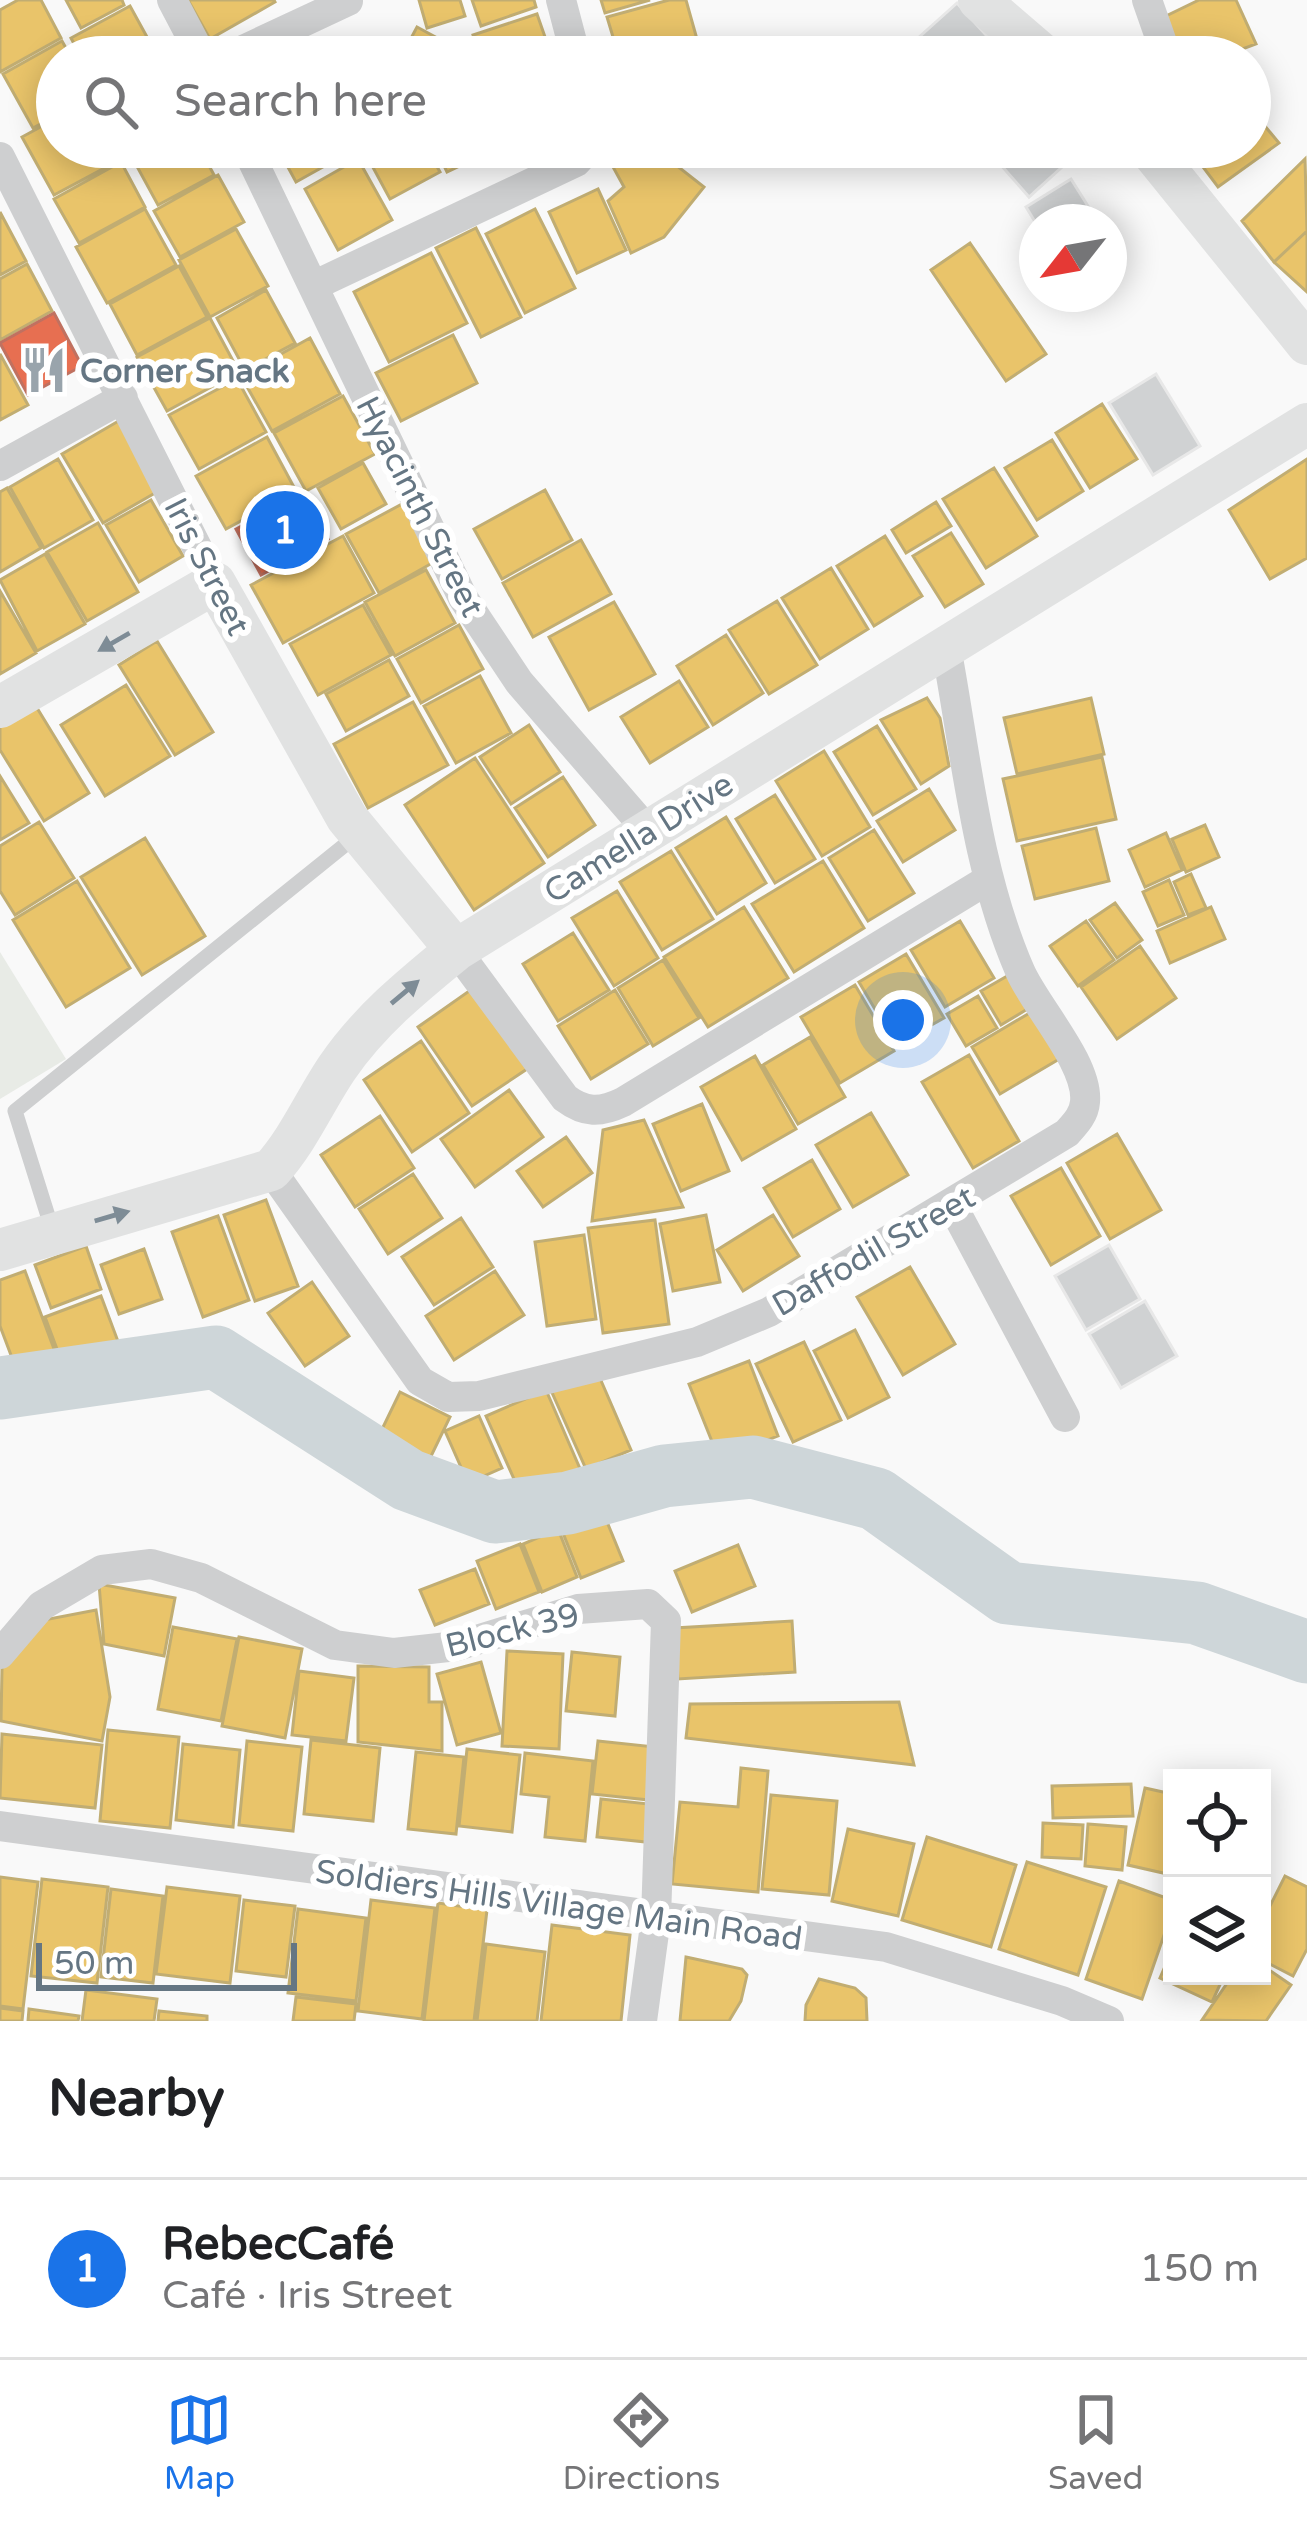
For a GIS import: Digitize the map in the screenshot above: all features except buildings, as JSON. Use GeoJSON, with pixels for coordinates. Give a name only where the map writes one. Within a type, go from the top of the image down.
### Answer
{"type":"FeatureCollection","features":[{"type":"Feature","properties":{"kind":"street"},"geometry":{"type":"LineString","coordinates":[[172,0],[191,36]]}},
{"type":"Feature","properties":{"kind":"street"},"geometry":{"type":"LineString","coordinates":[[561,0],[570,36]]}},
{"type":"Feature","properties":{"kind":"street"},"geometry":{"type":"LineString","coordinates":[[979,0],[1021,36]]}},
{"type":"Feature","properties":{"kind":"street"},"geometry":{"type":"LineString","coordinates":[[1147,0],[1160,36]]}},
{"type":"Feature","properties":{"kind":"street"},"geometry":{"type":"LineString","coordinates":[[273,36],[348,1]]}},
{"type":"Feature","properties":{"kind":"street","name":"Iris Street"},"geometry":{"type":"LineString","coordinates":[[0,157],[215,583],[358,835],[456,950]]}},
{"type":"Feature","properties":{"kind":"street","name":"Hyacinth Street"},"geometry":{"type":"LineString","coordinates":[[256,168],[463,598],[519,682],[648,831]]}},
{"type":"Feature","properties":{"kind":"street"},"geometry":{"type":"LineString","coordinates":[[314,286],[563,168]]}},
{"type":"Feature","properties":{"kind":"street"},"geometry":{"type":"LineString","coordinates":[[1169,168],[1307,344]]}},
{"type":"Feature","properties":{"kind":"street"},"geometry":{"type":"LineString","coordinates":[[0,466],[123,398]]}},
{"type":"Feature","properties":{"kind":"street","name":"Camella Drive"},"geometry":{"type":"LineString","coordinates":[[271,1169],[291,1149],[335,1070],[363,1033],[456,950],[1307,424]]}},
{"type":"Feature","properties":{"kind":"street"},"geometry":{"type":"LineString","coordinates":[[0,707],[215,583]]}},
{"type":"Feature","properties":{"kind":"street","name":"Daffodil Street"},"geometry":{"type":"LineString","coordinates":[[271,1169],[420,1381],[448,1396],[479,1396],[697,1342],[769,1312],[1067,1133],[1085,1102],[1082,1079],[1022,976],[989,880],[946,647]]}},
{"type":"Feature","properties":{"kind":"street"},"geometry":{"type":"LineString","coordinates":[[456,950],[565,1097],[577,1107],[596,1111],[623,1102],[989,880]]}},
{"type":"Feature","properties":{"kind":"street"},"geometry":{"type":"LineString","coordinates":[[0,1250],[271,1169]]}},
{"type":"Feature","properties":{"kind":"street"},"geometry":{"type":"LineString","coordinates":[[952,1205],[1065,1418]]}},
{"type":"Feature","properties":{"kind":"street","name":"Block 39"},"geometry":{"type":"LineString","coordinates":[[0,1654],[41,1606],[102,1570],[151,1564],[217,1585],[335,1645],[394,1653],[457,1646],[578,1610],[648,1604],[666,1621],[656,1918],[642,2021]]}},
{"type":"Feature","properties":{"kind":"street","name":"Soldiers Hills Village Main Road"},"geometry":{"type":"LineString","coordinates":[[0,1826],[886,1948],[1062,2001],[1109,2021]]}},
{"type":"Feature","properties":{"kind":"lane"},"geometry":{"type":"LineString","coordinates":[[54,1234],[15,1111],[358,835]]}},
{"type":"Feature","properties":{"kind":"shaded area"},"geometry":{"type":"Polygon","coordinates":[[[0,952],[66,1059],[0,1099],[0,952]]]}},
{"type":"Feature","properties":{"kind":"waterway"},"geometry":{"type":"LineString","coordinates":[[0,1388],[216,1357],[408,1480],[495,1512],[568,1503],[664,1476],[753,1467],[876,1499],[1008,1593],[1197,1613],[1307,1652]]}},
{"type":"Feature","properties":{"kind":"place","name":"Corner Snack"},"geometry":{"type":"Point","coordinates":[44,370]}},
{"type":"Feature","properties":{"kind":"place","name":"RebecCafé"},"geometry":{"type":"Point","coordinates":[285,530]}}]}
